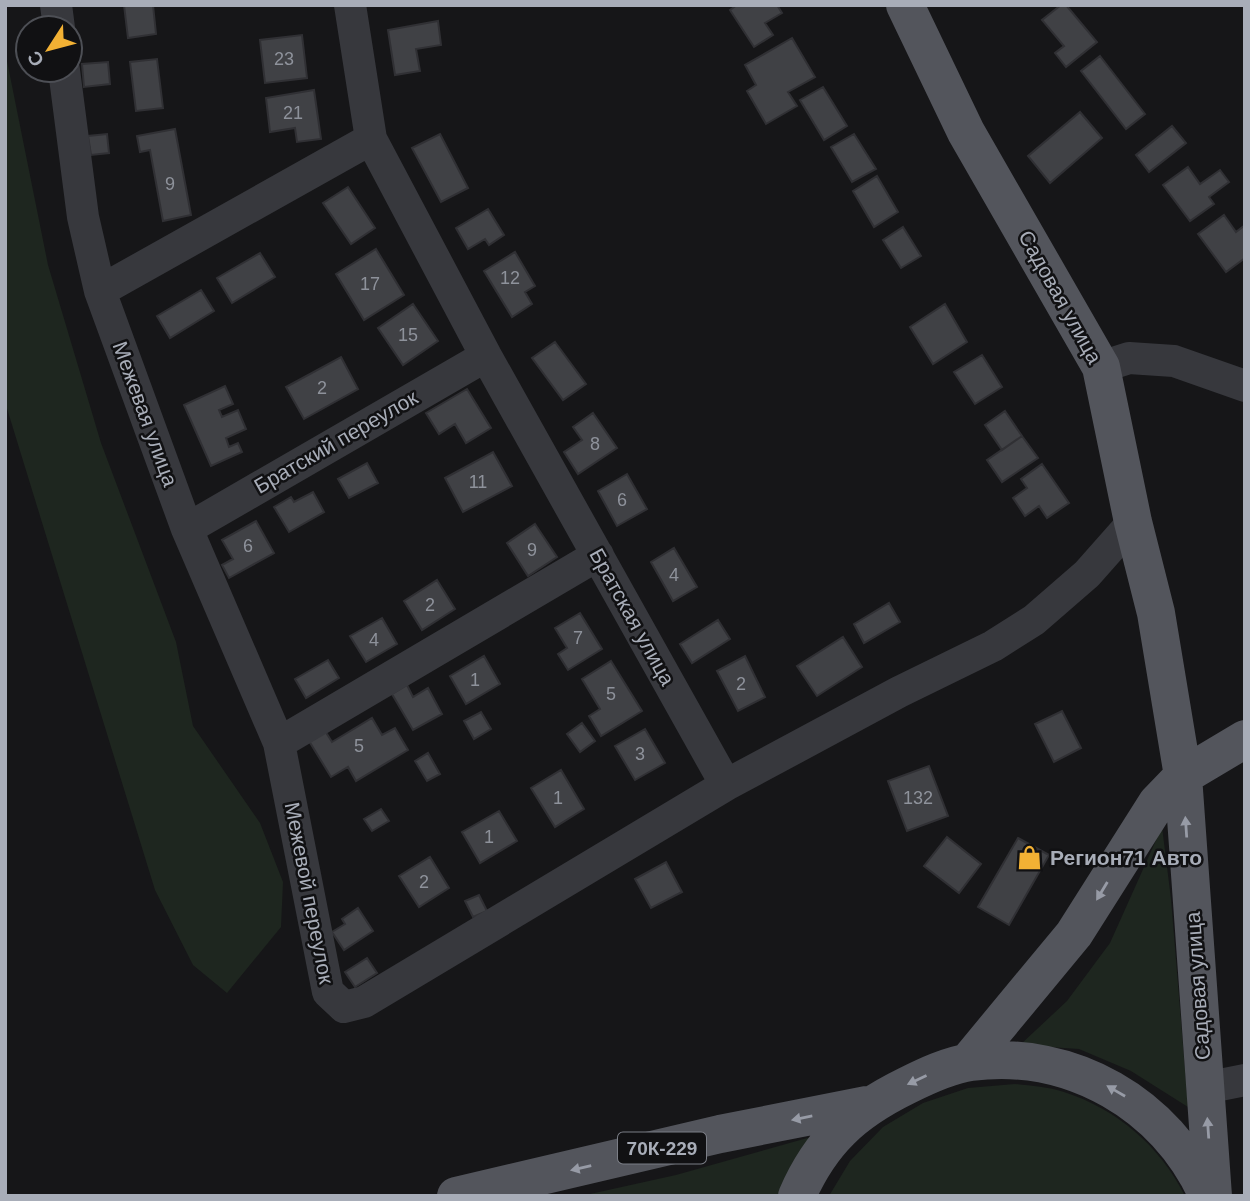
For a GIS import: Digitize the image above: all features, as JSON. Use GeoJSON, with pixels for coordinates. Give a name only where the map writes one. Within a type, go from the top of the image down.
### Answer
{"type":"FeatureCollection","features":[{"type":"Feature","properties":{"kind":"main road","name":"Садовая улица"},"geometry":{"type":"LineString","coordinates":[[905,5],[966,132],[1101,367],[1133,522],[1156,613],[1183,776],[1210,1196]]}},
{"type":"Feature","properties":{"kind":"main road"},"geometry":{"type":"LineString","coordinates":[[968,1062],[1074,934],[1157,803],[1183,776],[1245,739]]}},
{"type":"Feature","properties":{"kind":"main road","name":"70К-229"},"geometry":{"type":"LineString","coordinates":[[456,1196],[720,1134],[869,1104],[925,1077],[968,1062],[1002,1060],[1036,1062],[1070,1070],[1131,1100],[1158,1122],[1181,1147],[1210,1196]]}},
{"type":"Feature","properties":{"kind":"main road","name":"70К-229"},"geometry":{"type":"LineString","coordinates":[[797,1196],[805,1177],[823,1149],[839,1130],[869,1104]]}},
{"type":"Feature","properties":{"kind":"street","name":"Братская улица"},"geometry":{"type":"LineString","coordinates":[[350,5],[371,139],[486,356],[726,785]]}},
{"type":"Feature","properties":{"kind":"street","name":"Межевая улица"},"geometry":{"type":"LineString","coordinates":[[66,84],[83,217],[100,291],[187,528],[279,743]]}},
{"type":"Feature","properties":{"kind":"street"},"geometry":{"type":"LineString","coordinates":[[100,291],[371,139]]}},
{"type":"Feature","properties":{"kind":"street","name":"Братский переулок"},"geometry":{"type":"LineString","coordinates":[[187,528],[486,356]]}},
{"type":"Feature","properties":{"kind":"street"},"geometry":{"type":"LineString","coordinates":[[1101,367],[1129,358],[1174,361],[1245,386]]}},
{"type":"Feature","properties":{"kind":"street"},"geometry":{"type":"LineString","coordinates":[[726,785],[899,692],[993,646],[1034,620],[1087,574],[1133,522]]}},
{"type":"Feature","properties":{"kind":"street"},"geometry":{"type":"LineString","coordinates":[[279,743],[598,555]]}},
{"type":"Feature","properties":{"kind":"street","name":"Межевой переулок"},"geometry":{"type":"LineString","coordinates":[[279,743],[328,992],[344,1007],[364,1002],[726,785]]}},
{"type":"Feature","properties":{"kind":"street"},"geometry":{"type":"LineString","coordinates":[[1205,1088],[1245,1080]]}},
{"type":"Feature","properties":{"kind":"shaded area"},"geometry":{"type":"Polygon","coordinates":[[[5,51],[48,265],[101,443],[176,642],[193,726],[260,823],[283,882],[281,927],[227,993],[193,965],[155,890],[5,402],[5,51]]]}},
{"type":"Feature","properties":{"kind":"shaded area"},"geometry":{"type":"Polygon","coordinates":[[[1162,827],[1171,899],[1188,1107],[1131,1071],[1079,1049],[1020,1045],[1067,1001],[1110,943],[1162,827]]]}},
{"type":"Feature","properties":{"kind":"shaded area"},"geometry":{"type":"Polygon","coordinates":[[[1015,1084],[1064,1092],[1102,1108],[1119,1119],[1163,1161],[1185,1196],[829,1196],[850,1161],[883,1127],[923,1103],[968,1088],[1015,1084]]]}},
{"type":"Feature","properties":{"kind":"shaded area"},"geometry":{"type":"Polygon","coordinates":[[[818,1135],[778,1196],[581,1196],[676,1175],[818,1135]]]}},
{"type":"Feature","properties":{"kind":"building"},"geometry":{"type":"Polygon","coordinates":[[[124,5],[153,5],[156,34],[128,38],[124,5]]]}},
{"type":"Feature","properties":{"kind":"building"},"geometry":{"type":"Polygon","coordinates":[[[737,5],[777,5],[782,13],[765,23],[773,35],[754,47],[730,10],[737,5]]]}},
{"type":"Feature","properties":{"kind":"building"},"geometry":{"type":"Polygon","coordinates":[[[1061,5],[1066,5],[1097,42],[1066,67],[1055,53],[1064,46],[1042,20],[1061,5]]]}},
{"type":"Feature","properties":{"kind":"building"},"geometry":{"type":"Polygon","coordinates":[[[438,21],[441,45],[416,49],[420,71],[395,75],[388,30],[438,21]]]}},
{"type":"Feature","properties":{"kind":"building"},"geometry":{"type":"Polygon","coordinates":[[[302,35],[307,78],[265,83],[260,40],[302,35]]]}},
{"type":"Feature","properties":{"kind":"building"},"geometry":{"type":"Polygon","coordinates":[[[792,38],[815,77],[788,92],[797,106],[766,124],[747,91],[756,85],[745,65],[792,38]]]}},
{"type":"Feature","properties":{"kind":"building"},"geometry":{"type":"Polygon","coordinates":[[[1100,56],[1145,114],[1126,129],[1081,71],[1100,56]]]}},
{"type":"Feature","properties":{"kind":"building"},"geometry":{"type":"Polygon","coordinates":[[[157,59],[163,108],[136,111],[130,62],[157,59]]]}},
{"type":"Feature","properties":{"kind":"building"},"geometry":{"type":"Polygon","coordinates":[[[108,62],[110,84],[84,87],[84,64],[108,62]]]}},
{"type":"Feature","properties":{"kind":"building"},"geometry":{"type":"Polygon","coordinates":[[[823,87],[847,126],[824,140],[800,100],[823,87]]]}},
{"type":"Feature","properties":{"kind":"building"},"geometry":{"type":"Polygon","coordinates":[[[314,90],[321,139],[297,142],[295,128],[270,132],[266,98],[314,90]]]}},
{"type":"Feature","properties":{"kind":"building"},"geometry":{"type":"Polygon","coordinates":[[[1080,112],[1102,138],[1050,183],[1028,156],[1080,112]]]}},
{"type":"Feature","properties":{"kind":"building"},"geometry":{"type":"Polygon","coordinates":[[[1172,126],[1186,143],[1149,172],[1136,155],[1172,126]]]}},
{"type":"Feature","properties":{"kind":"building"},"geometry":{"type":"Polygon","coordinates":[[[175,129],[191,215],[163,221],[150,150],[140,152],[137,136],[175,129]]]}},
{"type":"Feature","properties":{"kind":"building"},"geometry":{"type":"Polygon","coordinates":[[[107,134],[109,153],[91,155],[88,136],[107,134]]]}},
{"type":"Feature","properties":{"kind":"building"},"geometry":{"type":"Polygon","coordinates":[[[440,134],[468,188],[441,202],[412,148],[440,134]]]}},
{"type":"Feature","properties":{"kind":"building"},"geometry":{"type":"Polygon","coordinates":[[[854,134],[876,169],[852,182],[831,147],[854,134]]]}},
{"type":"Feature","properties":{"kind":"building"},"geometry":{"type":"Polygon","coordinates":[[[1188,167],[1200,184],[1220,170],[1229,182],[1209,197],[1214,204],[1190,221],[1163,185],[1188,167]]]}},
{"type":"Feature","properties":{"kind":"building"},"geometry":{"type":"Polygon","coordinates":[[[877,176],[898,212],[874,227],[853,191],[877,176]]]}},
{"type":"Feature","properties":{"kind":"building"},"geometry":{"type":"Polygon","coordinates":[[[348,187],[375,228],[351,244],[323,203],[348,187]]]}},
{"type":"Feature","properties":{"kind":"building"},"geometry":{"type":"Polygon","coordinates":[[[488,209],[504,235],[489,245],[485,239],[468,249],[456,228],[488,209]]]}},
{"type":"Feature","properties":{"kind":"building"},"geometry":{"type":"Polygon","coordinates":[[[1224,215],[1236,232],[1245,225],[1245,258],[1226,272],[1198,234],[1224,215]]]}},
{"type":"Feature","properties":{"kind":"building"},"geometry":{"type":"Polygon","coordinates":[[[903,227],[921,256],[901,268],[883,240],[903,227]]]}},
{"type":"Feature","properties":{"kind":"building"},"geometry":{"type":"Polygon","coordinates":[[[376,249],[404,295],[364,320],[336,274],[376,249]]]}},
{"type":"Feature","properties":{"kind":"building"},"geometry":{"type":"Polygon","coordinates":[[[515,252],[535,286],[525,292],[532,304],[512,317],[484,271],[515,252]]]}},
{"type":"Feature","properties":{"kind":"building"},"geometry":{"type":"Polygon","coordinates":[[[260,253],[275,277],[232,303],[217,278],[260,253]]]}},
{"type":"Feature","properties":{"kind":"building"},"geometry":{"type":"Polygon","coordinates":[[[201,290],[214,311],[170,338],[157,316],[201,290]]]}},
{"type":"Feature","properties":{"kind":"building"},"geometry":{"type":"Polygon","coordinates":[[[413,304],[438,341],[403,365],[378,328],[413,304]]]}},
{"type":"Feature","properties":{"kind":"building"},"geometry":{"type":"Polygon","coordinates":[[[945,304],[967,342],[933,364],[910,327],[945,304]]]}},
{"type":"Feature","properties":{"kind":"building"},"geometry":{"type":"Polygon","coordinates":[[[555,342],[586,384],[563,400],[532,358],[555,342]]]}},
{"type":"Feature","properties":{"kind":"building"},"geometry":{"type":"Polygon","coordinates":[[[982,355],[1002,387],[975,404],[954,372],[982,355]]]}},
{"type":"Feature","properties":{"kind":"building"},"geometry":{"type":"Polygon","coordinates":[[[341,357],[358,389],[304,419],[286,387],[341,357]]]}},
{"type":"Feature","properties":{"kind":"building"},"geometry":{"type":"Polygon","coordinates":[[[225,386],[233,404],[219,410],[222,417],[238,410],[246,429],[226,438],[229,447],[238,443],[242,452],[211,466],[184,405],[225,386]]]}},
{"type":"Feature","properties":{"kind":"building"},"geometry":{"type":"Polygon","coordinates":[[[467,389],[491,428],[466,443],[455,424],[439,434],[426,413],[467,389]]]}},
{"type":"Feature","properties":{"kind":"building"},"geometry":{"type":"Polygon","coordinates":[[[1005,411],[1022,436],[1002,450],[985,425],[1005,411]]]}},
{"type":"Feature","properties":{"kind":"building"},"geometry":{"type":"Polygon","coordinates":[[[593,413],[617,448],[578,474],[564,452],[582,440],[573,427],[593,413]]]}},
{"type":"Feature","properties":{"kind":"building"},"geometry":{"type":"Polygon","coordinates":[[[1022,436],[1038,458],[1002,482],[987,460],[1022,436]]]}},
{"type":"Feature","properties":{"kind":"building"},"geometry":{"type":"Polygon","coordinates":[[[493,452],[512,486],[463,512],[445,478],[493,452]]]}},
{"type":"Feature","properties":{"kind":"building"},"geometry":{"type":"Polygon","coordinates":[[[367,463],[378,483],[349,498],[338,479],[367,463]]]}},
{"type":"Feature","properties":{"kind":"building"},"geometry":{"type":"Polygon","coordinates":[[[1042,464],[1069,503],[1047,518],[1039,506],[1025,516],[1013,498],[1027,488],[1021,479],[1042,464]]]}},
{"type":"Feature","properties":{"kind":"building"},"geometry":{"type":"Polygon","coordinates":[[[627,474],[647,509],[617,526],[598,491],[627,474]]]}},
{"type":"Feature","properties":{"kind":"building"},"geometry":{"type":"Polygon","coordinates":[[[313,492],[324,512],[289,532],[274,507],[291,497],[294,502],[313,492]]]}},
{"type":"Feature","properties":{"kind":"building"},"geometry":{"type":"Polygon","coordinates":[[[256,521],[274,553],[229,578],[222,565],[233,559],[222,540],[256,521]]]}},
{"type":"Feature","properties":{"kind":"building"},"geometry":{"type":"Polygon","coordinates":[[[535,524],[557,557],[528,576],[507,543],[535,524]]]}},
{"type":"Feature","properties":{"kind":"building"},"geometry":{"type":"Polygon","coordinates":[[[674,548],[697,587],[673,601],[651,562],[674,548]]]}},
{"type":"Feature","properties":{"kind":"building"},"geometry":{"type":"Polygon","coordinates":[[[437,580],[455,609],[422,630],[404,601],[437,580]]]}},
{"type":"Feature","properties":{"kind":"building"},"geometry":{"type":"Polygon","coordinates":[[[889,603],[900,622],[864,643],[854,624],[889,603]]]}},
{"type":"Feature","properties":{"kind":"building"},"geometry":{"type":"Polygon","coordinates":[[[580,613],[602,649],[568,670],[558,654],[567,648],[555,628],[580,613]]]}},
{"type":"Feature","properties":{"kind":"building"},"geometry":{"type":"Polygon","coordinates":[[[382,618],[397,644],[366,662],[350,636],[382,618]]]}},
{"type":"Feature","properties":{"kind":"building"},"geometry":{"type":"Polygon","coordinates":[[[718,620],[730,639],[692,663],[680,644],[718,620]]]}},
{"type":"Feature","properties":{"kind":"building"},"geometry":{"type":"Polygon","coordinates":[[[843,637],[862,667],[817,696],[797,666],[843,637]]]}},
{"type":"Feature","properties":{"kind":"building"},"geometry":{"type":"Polygon","coordinates":[[[484,656],[500,684],[466,704],[450,676],[484,656]]]}},
{"type":"Feature","properties":{"kind":"building"},"geometry":{"type":"Polygon","coordinates":[[[745,656],[765,697],[738,711],[717,671],[745,656]]]}},
{"type":"Feature","properties":{"kind":"building"},"geometry":{"type":"Polygon","coordinates":[[[328,660],[339,678],[306,698],[295,679],[328,660]]]}},
{"type":"Feature","properties":{"kind":"building"},"geometry":{"type":"Polygon","coordinates":[[[611,661],[642,711],[601,736],[589,716],[600,709],[582,679],[611,661]]]}},
{"type":"Feature","properties":{"kind":"building"},"geometry":{"type":"Polygon","coordinates":[[[407,685],[413,697],[428,688],[442,714],[413,730],[392,694],[407,685]]]}},
{"type":"Feature","properties":{"kind":"building"},"geometry":{"type":"Polygon","coordinates":[[[1062,711],[1081,748],[1054,762],[1035,724],[1062,711]]]}},
{"type":"Feature","properties":{"kind":"building"},"geometry":{"type":"Polygon","coordinates":[[[481,712],[491,729],[474,739],[464,721],[481,712]]]}},
{"type":"Feature","properties":{"kind":"building"},"geometry":{"type":"Polygon","coordinates":[[[372,718],[382,735],[395,728],[408,750],[356,781],[348,767],[331,777],[306,736],[322,726],[332,742],[372,718]]]}},
{"type":"Feature","properties":{"kind":"building"},"geometry":{"type":"Polygon","coordinates":[[[582,723],[595,741],[580,752],[567,734],[582,723]]]}},
{"type":"Feature","properties":{"kind":"building"},"geometry":{"type":"Polygon","coordinates":[[[645,729],[665,763],[635,780],[615,746],[645,729]]]}},
{"type":"Feature","properties":{"kind":"building"},"geometry":{"type":"Polygon","coordinates":[[[428,753],[440,774],[427,781],[415,761],[428,753]]]}},
{"type":"Feature","properties":{"kind":"building"},"geometry":{"type":"Polygon","coordinates":[[[929,766],[948,816],[907,831],[888,781],[929,766]]]}},
{"type":"Feature","properties":{"kind":"building"},"geometry":{"type":"Polygon","coordinates":[[[561,770],[584,809],[555,827],[531,788],[561,770]]]}},
{"type":"Feature","properties":{"kind":"building"},"geometry":{"type":"Polygon","coordinates":[[[381,809],[389,821],[372,831],[364,819],[381,809]]]}},
{"type":"Feature","properties":{"kind":"building"},"geometry":{"type":"Polygon","coordinates":[[[499,811],[517,841],[480,863],[462,832],[499,811]]]}},
{"type":"Feature","properties":{"kind":"building"},"geometry":{"type":"Polygon","coordinates":[[[947,837],[981,864],[959,893],[924,866],[947,837]]]}},
{"type":"Feature","properties":{"kind":"building"},"geometry":{"type":"Polygon","coordinates":[[[1018,838],[1049,855],[1009,925],[978,907],[1018,838]]]}},
{"type":"Feature","properties":{"kind":"building"},"geometry":{"type":"Polygon","coordinates":[[[430,857],[449,888],[419,907],[399,876],[430,857]]]}},
{"type":"Feature","properties":{"kind":"building"},"geometry":{"type":"Polygon","coordinates":[[[666,862],[682,892],[651,908],[635,879],[666,862]]]}},
{"type":"Feature","properties":{"kind":"building"},"geometry":{"type":"Polygon","coordinates":[[[479,895],[487,911],[473,917],[465,901],[479,895]]]}},
{"type":"Feature","properties":{"kind":"building"},"geometry":{"type":"Polygon","coordinates":[[[358,908],[373,931],[344,950],[332,932],[345,924],[342,919],[358,908]]]}},
{"type":"Feature","properties":{"kind":"building"},"geometry":{"type":"Polygon","coordinates":[[[367,958],[377,973],[355,987],[345,972],[367,958]]]}},
{"type":"Feature","properties":{"kind":"place","name":"Регион71 Авто"},"geometry":{"type":"Point","coordinates":[1030,858]}}]}
